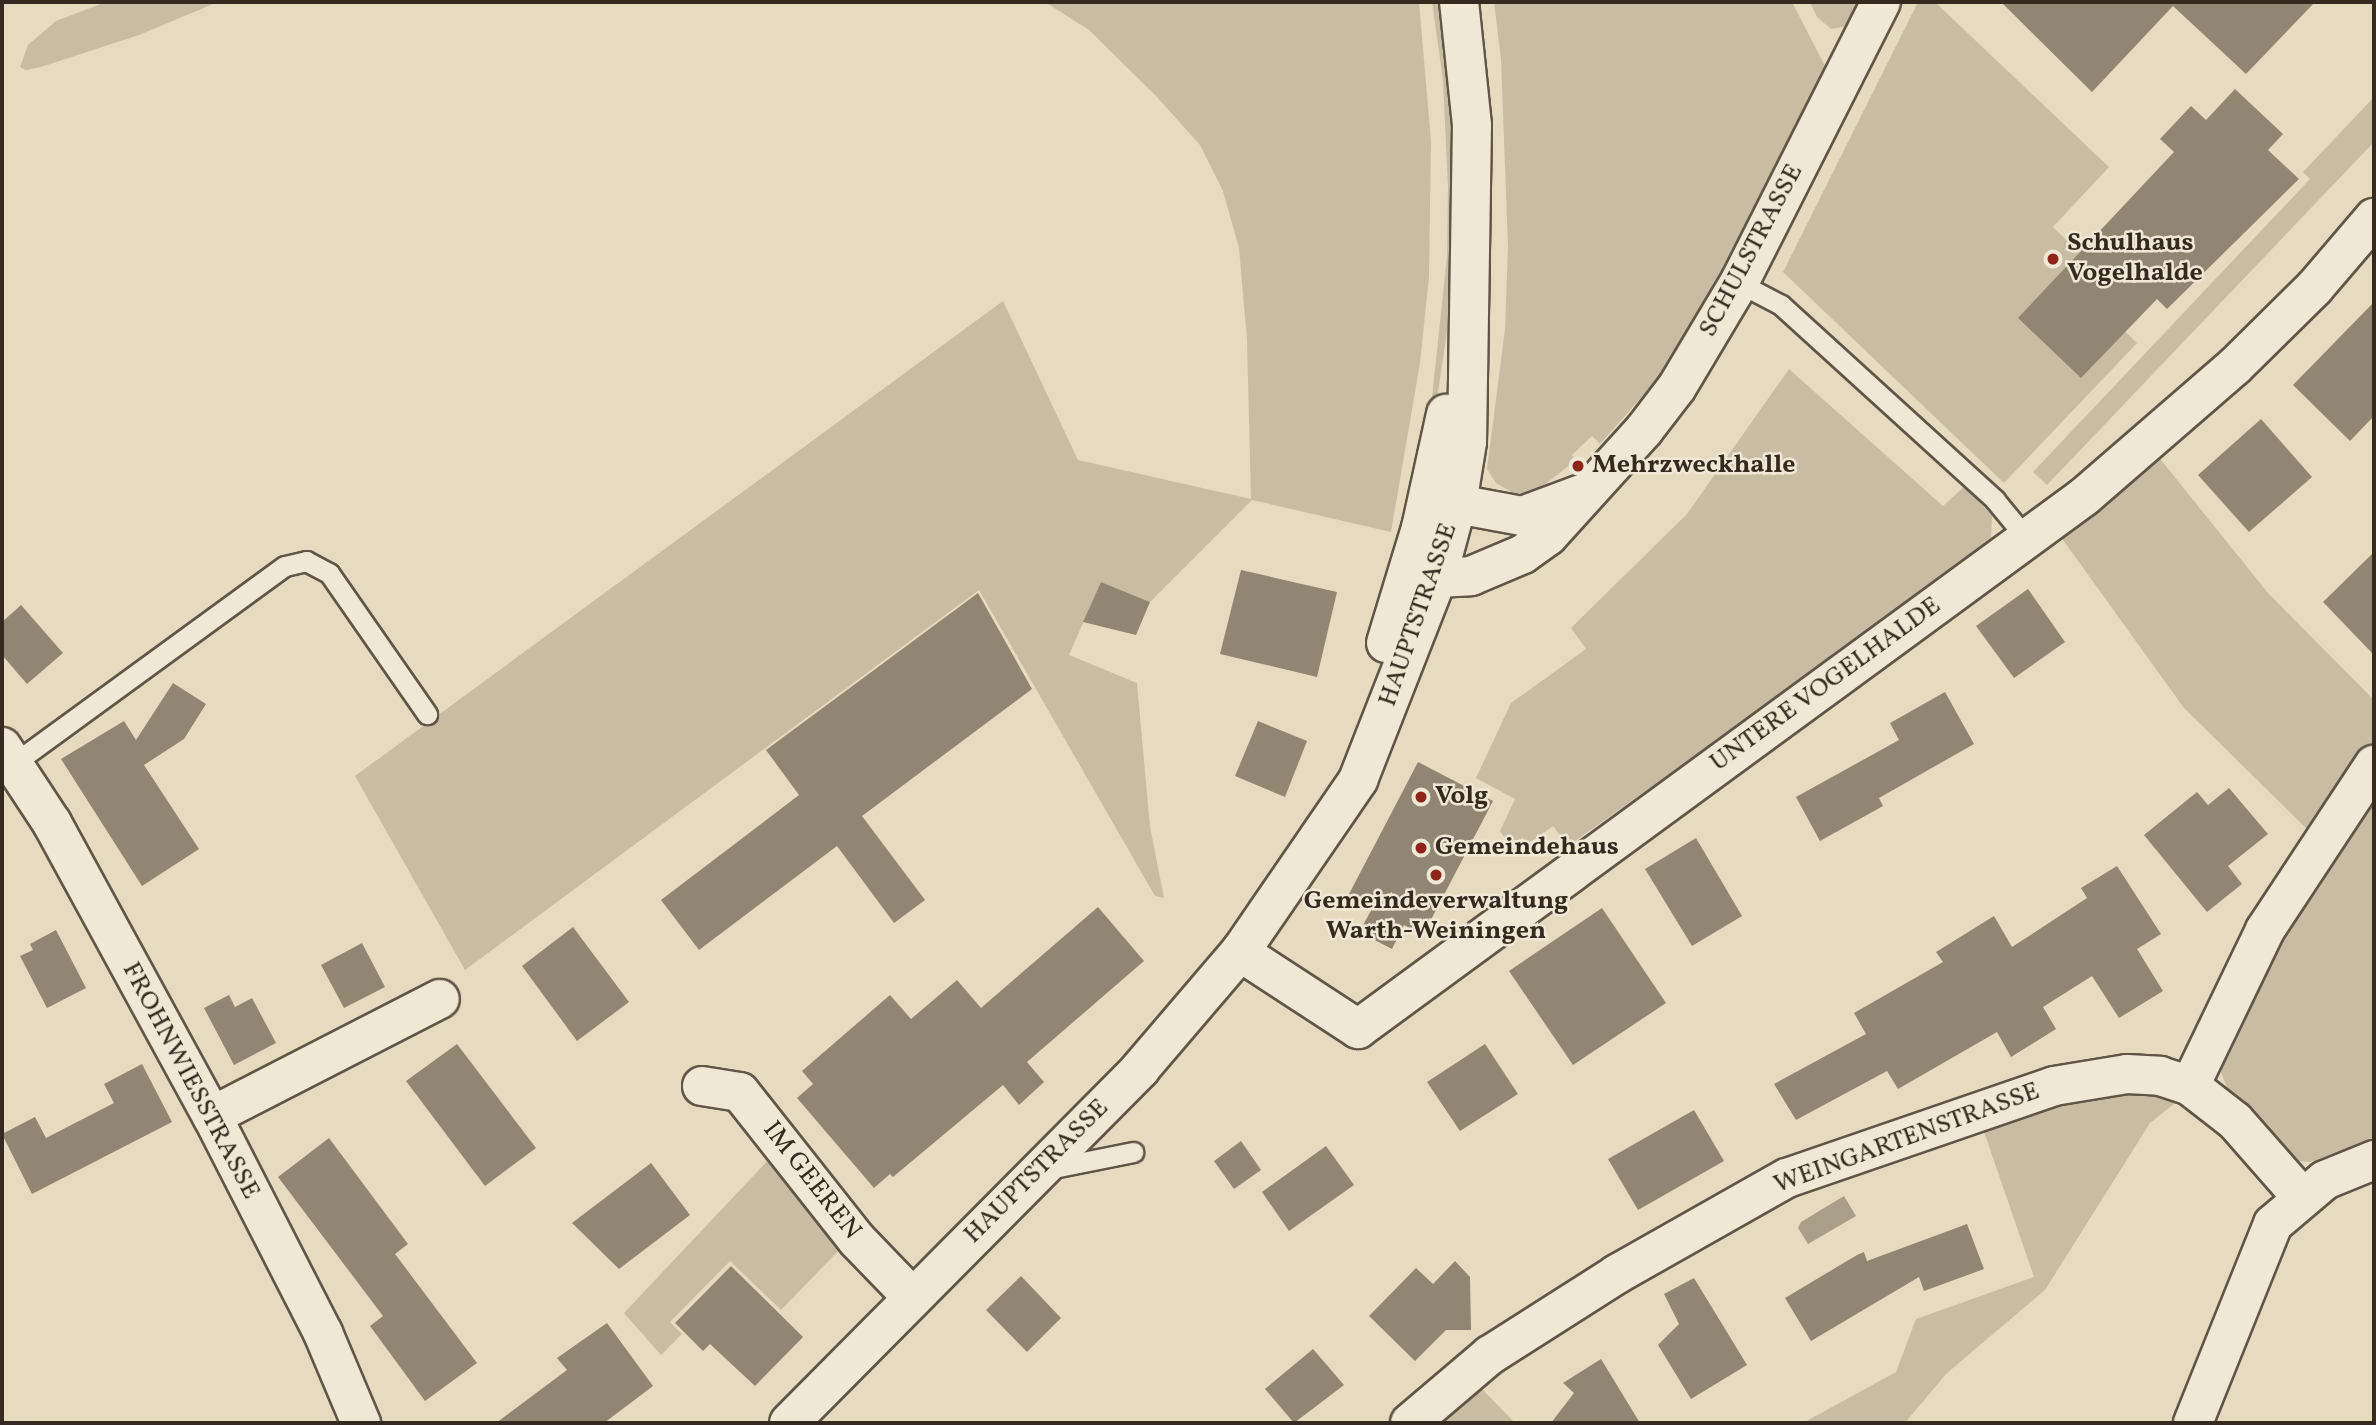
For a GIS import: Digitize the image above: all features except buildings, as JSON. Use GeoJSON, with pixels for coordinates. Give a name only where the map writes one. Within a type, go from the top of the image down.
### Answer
{"type":"FeatureCollection","features":[{"type":"Feature","properties":{"kind":"street","name":"HAUPTSTRASSE"},"geometry":{"type":"LineString","coordinates":[[789,1423],[911,1296],[1140,1069],[1240,953],[1358,780],[1437,578],[1457,505],[1467,442],[1472,125],[1459,2]]}},
{"type":"Feature","properties":{"kind":"street","name":"SCHULSTRASSE"},"geometry":{"type":"LineString","coordinates":[[1437,578],[1471,576],[1523,554],[1569,517],[1676,387],[1739,283],[1881,2]]}},
{"type":"Feature","properties":{"kind":"street","name":"UNTERE VOGELHALDE"},"geometry":{"type":"LineString","coordinates":[[1240,953],[1358,1029],[2028,540],[2145,448],[2235,366],[2315,287],[2374,218]]}},
{"type":"Feature","properties":{"kind":"street","name":"HAUPTSTRASSE"},"geometry":{"type":"LineString","coordinates":[[1272,908],[1367,692],[1419,537],[1471,292]]}},
{"type":"Feature","properties":{"kind":"street","name":"SCHULSTRASSE"},"geometry":{"type":"LineString","coordinates":[[1457,505],[1522,516],[1556,507],[1597,483]]}},
{"type":"Feature","properties":{"kind":"street"},"geometry":{"type":"LineString","coordinates":[[1437,578],[1419,537],[1457,505]]}},
{"type":"Feature","properties":{"kind":"street","name":"FROHNWIESSTRASSE"},"geometry":{"type":"LineString","coordinates":[[7,756],[52,823],[212,1116],[323,1333],[361,1423]]}},
{"type":"Feature","properties":{"kind":"street"},"geometry":{"type":"LineString","coordinates":[[2190,1086],[2265,930],[2374,765]]}},
{"type":"Feature","properties":{"kind":"street"},"geometry":{"type":"LineString","coordinates":[[212,1116],[440,999]]}},
{"type":"Feature","properties":{"kind":"street","name":"WEINGARTENSTRASSE"},"geometry":{"type":"LineString","coordinates":[[1410,1423],[1490,1355],[1617,1274],[1787,1178],[2091,1077],[2160,1076],[2190,1086],[2235,1121],[2301,1196]]}},
{"type":"Feature","properties":{"kind":"street","name":"IM GEEREN"},"geometry":{"type":"LineString","coordinates":[[702,1086],[740,1092],[857,1240],[911,1296]]}},
{"type":"Feature","properties":{"kind":"street"},"geometry":{"type":"LineString","coordinates":[[2193,1423],[2273,1224],[2301,1196],[2325,1180],[2374,1160]]}},
{"type":"Feature","properties":{"kind":"lane"},"geometry":{"type":"LineString","coordinates":[[1739,283],[1781,305],[1995,500],[2028,540]]}},
{"type":"Feature","properties":{"kind":"lane"},"geometry":{"type":"LineString","coordinates":[[7,756],[285,566],[306,561],[329,573],[428,714]]}},
{"type":"Feature","properties":{"kind":"lane"},"geometry":{"type":"LineString","coordinates":[[1041,1170],[1133,1152]]}},
{"type":"Feature","properties":{"kind":"shaded area"},"geometry":{"type":"Polygon","coordinates":[[[106,2],[218,2],[139,35],[41,67],[26,70],[20,67],[28,45],[56,21],[106,2]]]}},
{"type":"Feature","properties":{"kind":"shaded area"},"geometry":{"type":"Polygon","coordinates":[[[1045,2],[1419,2],[1431,141],[1429,277],[1420,363],[1391,532],[1252,500],[1150,602],[1101,582],[1069,655],[1137,683],[1150,827],[1164,898],[1155,896],[979,590],[465,970],[355,776],[1003,301],[1078,460],[1251,499],[1247,340],[1239,248],[1223,191],[1200,145],[1156,96],[1089,30],[1045,2]]]}},
{"type":"Feature","properties":{"kind":"shaded area"},"geometry":{"type":"Polygon","coordinates":[[[1432,2],[1440,2],[1453,130],[1450,311],[1432,433],[1431,407],[1447,256],[1448,188],[1443,80],[1432,2]]]}},
{"type":"Feature","properties":{"kind":"shaded area"},"geometry":{"type":"Polygon","coordinates":[[[1494,2],[1792,2],[1826,68],[1705,307],[1679,348],[1655,382],[1600,444],[1592,436],[1572,455],[1576,460],[1534,493],[1513,493],[1496,483],[1487,469],[1505,329],[1508,247],[1501,59],[1494,2]]]}},
{"type":"Feature","properties":{"kind":"shaded area"},"geometry":{"type":"Polygon","coordinates":[[[1810,2],[1860,2],[1848,26],[1831,29],[1817,17],[1810,2]]]}},
{"type":"Feature","properties":{"kind":"shaded area"},"geometry":{"type":"Polygon","coordinates":[[[1918,2],[1935,2],[2109,167],[2053,227],[2090,263],[2073,281],[2137,343],[2004,483],[1783,272],[1918,2]]]}},
{"type":"Feature","properties":{"kind":"shaded area"},"geometry":{"type":"Polygon","coordinates":[[[2374,97],[2374,142],[2047,485],[2033,472],[2310,179],[2303,172],[2374,97]]]}},
{"type":"Feature","properties":{"kind":"shaded area"},"geometry":{"type":"Polygon","coordinates":[[[1789,369],[1943,506],[1965,486],[1992,516],[1991,540],[1791,687],[1795,695],[1738,736],[1726,734],[1568,846],[1553,826],[1515,853],[1500,831],[1515,799],[1476,778],[1511,703],[1586,649],[1571,628],[1687,514],[1789,369]]]}},
{"type":"Feature","properties":{"kind":"shaded area"},"geometry":{"type":"Polygon","coordinates":[[[2157,455],[2268,593],[2374,700],[2374,746],[2311,833],[2184,708],[2058,533],[2157,455]]]}},
{"type":"Feature","properties":{"kind":"shaded area"},"geometry":{"type":"Polygon","coordinates":[[[2374,790],[2374,1142],[2310,1162],[2298,1161],[2287,1157],[2230,1096],[2221,1072],[2224,1047],[2294,908],[2374,790]]]}},
{"type":"Feature","properties":{"kind":"shaded area"},"geometry":{"type":"Polygon","coordinates":[[[2110,1091],[2147,1091],[2179,1100],[2150,1123],[2045,1290],[1946,1374],[1905,1423],[1803,1423],[1896,1372],[1916,1319],[2034,1277],[1982,1126],[2110,1091]]]}},
{"type":"Feature","properties":{"kind":"shaded area"},"geometry":{"type":"Polygon","coordinates":[[[771,1157],[843,1246],[781,1310],[730,1261],[670,1322],[682,1334],[661,1355],[624,1313],[771,1157]]]}},
{"type":"Feature","properties":{"kind":"shaded area"},"geometry":{"type":"Polygon","coordinates":[[[1844,1196],[1856,1216],[1808,1244],[1798,1228],[1801,1222],[1844,1196]]]}},
{"type":"Feature","properties":{"kind":"shaded area"},"geometry":{"type":"Polygon","coordinates":[[[1478,1385],[1515,1423],[1434,1423],[1478,1385]]]}},
{"type":"Feature","properties":{"kind":"place","name":"Schulhaus Vogelhalde"},"geometry":{"type":"Point","coordinates":[2053,259]}},
{"type":"Feature","properties":{"kind":"place","name":"Mehrzweckhalle"},"geometry":{"type":"Point","coordinates":[1578,466]}},
{"type":"Feature","properties":{"kind":"place","name":"Volg"},"geometry":{"type":"Point","coordinates":[1421,797]}},
{"type":"Feature","properties":{"kind":"place","name":"Gemeindehaus"},"geometry":{"type":"Point","coordinates":[1421,848]}},
{"type":"Feature","properties":{"kind":"place","name":"Gemeindeverwaltung Warth-Weiningen"},"geometry":{"type":"Point","coordinates":[1436,875]}}]}
